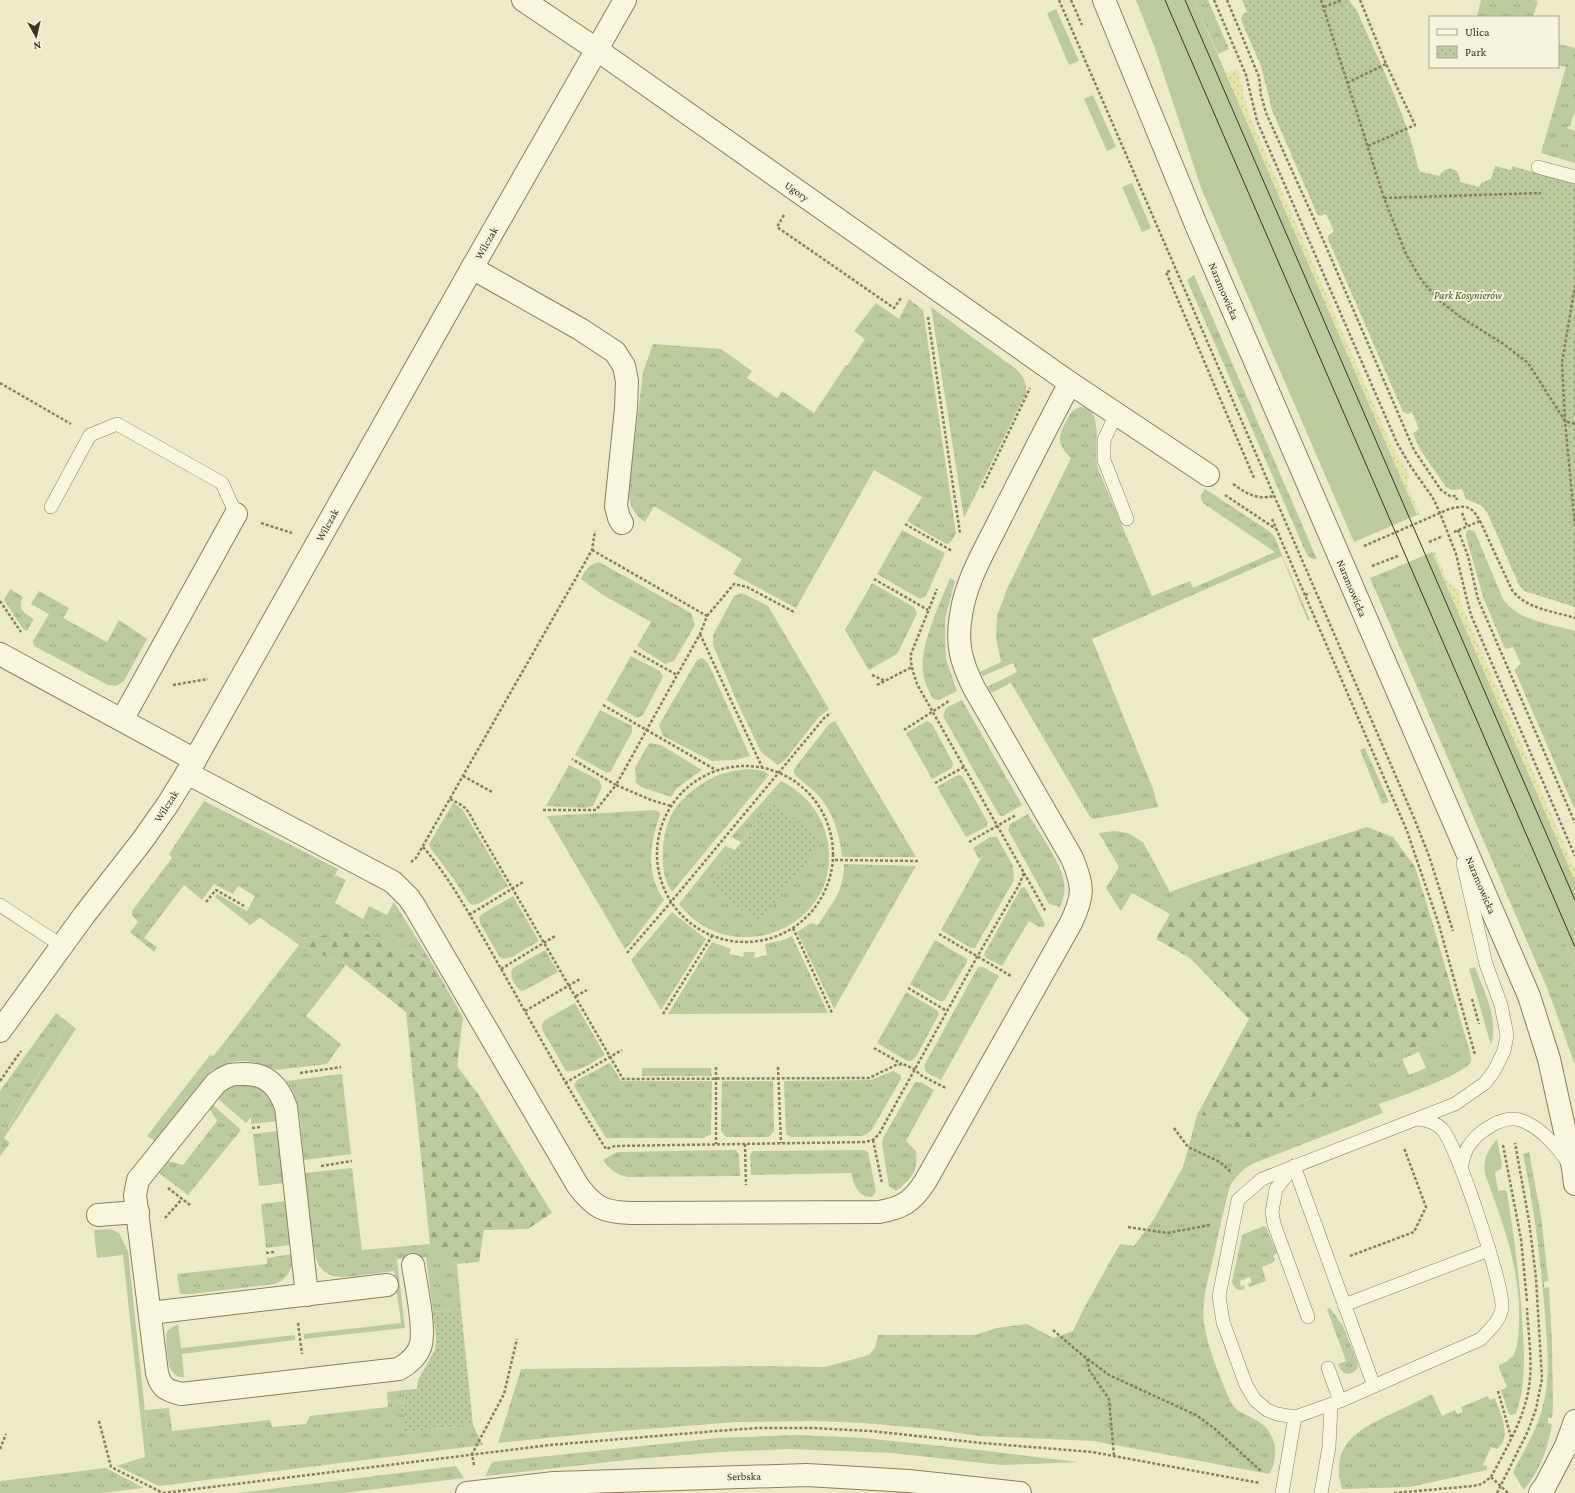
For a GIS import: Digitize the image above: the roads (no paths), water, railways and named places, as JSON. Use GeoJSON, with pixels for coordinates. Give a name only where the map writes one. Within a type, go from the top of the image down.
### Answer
{"type":"FeatureCollection","features":[{"type":"Feature","properties":{"kind":"street","name":"Ugory"},"geometry":{"type":"LineString","coordinates":[[523,0],[596,49],[1070,383],[1208,475]]}},
{"type":"Feature","properties":{"kind":"street","name":"Wilczak"},"geometry":{"type":"LineString","coordinates":[[2,1026],[85,914],[142,841],[191,766],[625,0]]}},
{"type":"Feature","properties":{"kind":"street","name":"Naramowicka"},"geometry":{"type":"LineString","coordinates":[[1104,0],[1197,227],[1529,996],[1549,1059],[1574,1176]]}},
{"type":"Feature","properties":{"kind":"street"},"geometry":{"type":"LineString","coordinates":[[472,268],[580,329],[616,352],[624,366],[627,381],[626,408],[616,506],[622,523]]}},
{"type":"Feature","properties":{"kind":"street"},"geometry":{"type":"LineString","coordinates":[[0,654],[122,720],[191,766],[392,882],[409,898],[578,1186],[588,1200],[599,1208],[611,1212],[622,1213],[880,1212],[888,1210],[907,1204],[918,1194],[1061,940],[1077,909],[1082,887],[1072,858],[963,667],[960,647],[961,614],[973,574],[1070,383]]}},
{"type":"Feature","properties":{"kind":"street"},"geometry":{"type":"LineString","coordinates":[[122,720],[236,514]]}},
{"type":"Feature","properties":{"kind":"street"},"geometry":{"type":"LineString","coordinates":[[301,1295],[286,1107],[282,1095],[274,1085],[265,1078],[250,1074],[231,1075],[216,1083],[138,1180],[136,1195],[157,1373],[160,1383],[169,1391],[181,1394],[399,1369],[410,1363],[421,1344],[421,1328],[413,1265]]}},
{"type":"Feature","properties":{"kind":"street"},"geometry":{"type":"LineString","coordinates":[[98,1215],[138,1212]]}},
{"type":"Feature","properties":{"kind":"street"},"geometry":{"type":"LineString","coordinates":[[150,1313],[387,1285]]}},
{"type":"Feature","properties":{"kind":"street"},"geometry":{"type":"LineString","coordinates":[[1540,1493],[1566,1446],[1575,1422]]}},
{"type":"Feature","properties":{"kind":"street","name":"Serbska"},"geometry":{"type":"LineString","coordinates":[[467,1493],[554,1484],[632,1480],[807,1475],[908,1481],[1020,1493]]}},
{"type":"Feature","properties":{"kind":"street"},"geometry":{"type":"LineString","coordinates":[[605,1493],[632,1480]]}},
{"type":"Feature","properties":{"kind":"lane"},"geometry":{"type":"LineString","coordinates":[[1538,167],[1575,177]]}},
{"type":"Feature","properties":{"kind":"lane"},"geometry":{"type":"LineString","coordinates":[[1116,414],[1104,440],[1104,460],[1127,519]]}},
{"type":"Feature","properties":{"kind":"lane"},"geometry":{"type":"LineString","coordinates":[[51,507],[90,435],[116,424],[222,483],[236,514]]}},
{"type":"Feature","properties":{"kind":"lane"},"geometry":{"type":"LineString","coordinates":[[1418,1119],[1432,1121],[1442,1128],[1449,1138],[1461,1167],[1489,1250],[1499,1287],[1502,1307],[1496,1322],[1481,1340],[1335,1403],[1295,1417],[1277,1414],[1267,1410],[1255,1400],[1246,1385],[1223,1322],[1218,1296],[1238,1200],[1262,1179],[1455,1104],[1485,1083],[1494,1071],[1504,1051],[1508,1035],[1501,1005],[1486,964],[1453,820]]}},
{"type":"Feature","properties":{"kind":"lane"},"geometry":{"type":"LineString","coordinates":[[0,906],[62,946]]}},
{"type":"Feature","properties":{"kind":"lane"},"geometry":{"type":"LineString","coordinates":[[1461,1167],[1467,1148],[1479,1133],[1498,1122],[1521,1120],[1551,1140],[1574,1176]]}},
{"type":"Feature","properties":{"kind":"lane"},"geometry":{"type":"LineString","coordinates":[[1294,1166],[1374,1386]]}},
{"type":"Feature","properties":{"kind":"lane"},"geometry":{"type":"LineString","coordinates":[[1294,1166],[1276,1189],[1272,1212],[1274,1224],[1308,1317]]}},
{"type":"Feature","properties":{"kind":"lane"},"geometry":{"type":"LineString","coordinates":[[1344,1305],[1489,1250]]}},
{"type":"Feature","properties":{"kind":"lane"},"geometry":{"type":"LineString","coordinates":[[1321,1493],[1335,1403],[1328,1368]]}},
{"type":"Feature","properties":{"kind":"lane"},"geometry":{"type":"LineString","coordinates":[[1283,1490],[1295,1417]]}},
{"type":"Feature","properties":{"kind":"tram line"},"geometry":{"type":"LineString","coordinates":[[1165,0],[1575,947]]}},
{"type":"Feature","properties":{"kind":"tram line"},"geometry":{"type":"LineString","coordinates":[[1185,0],[1575,900]]}},
{"type":"Feature","properties":{"kind":"park label","name":"Park Kosynierów"},"geometry":{"type":"Point","coordinates":[1468,295]}}]}
